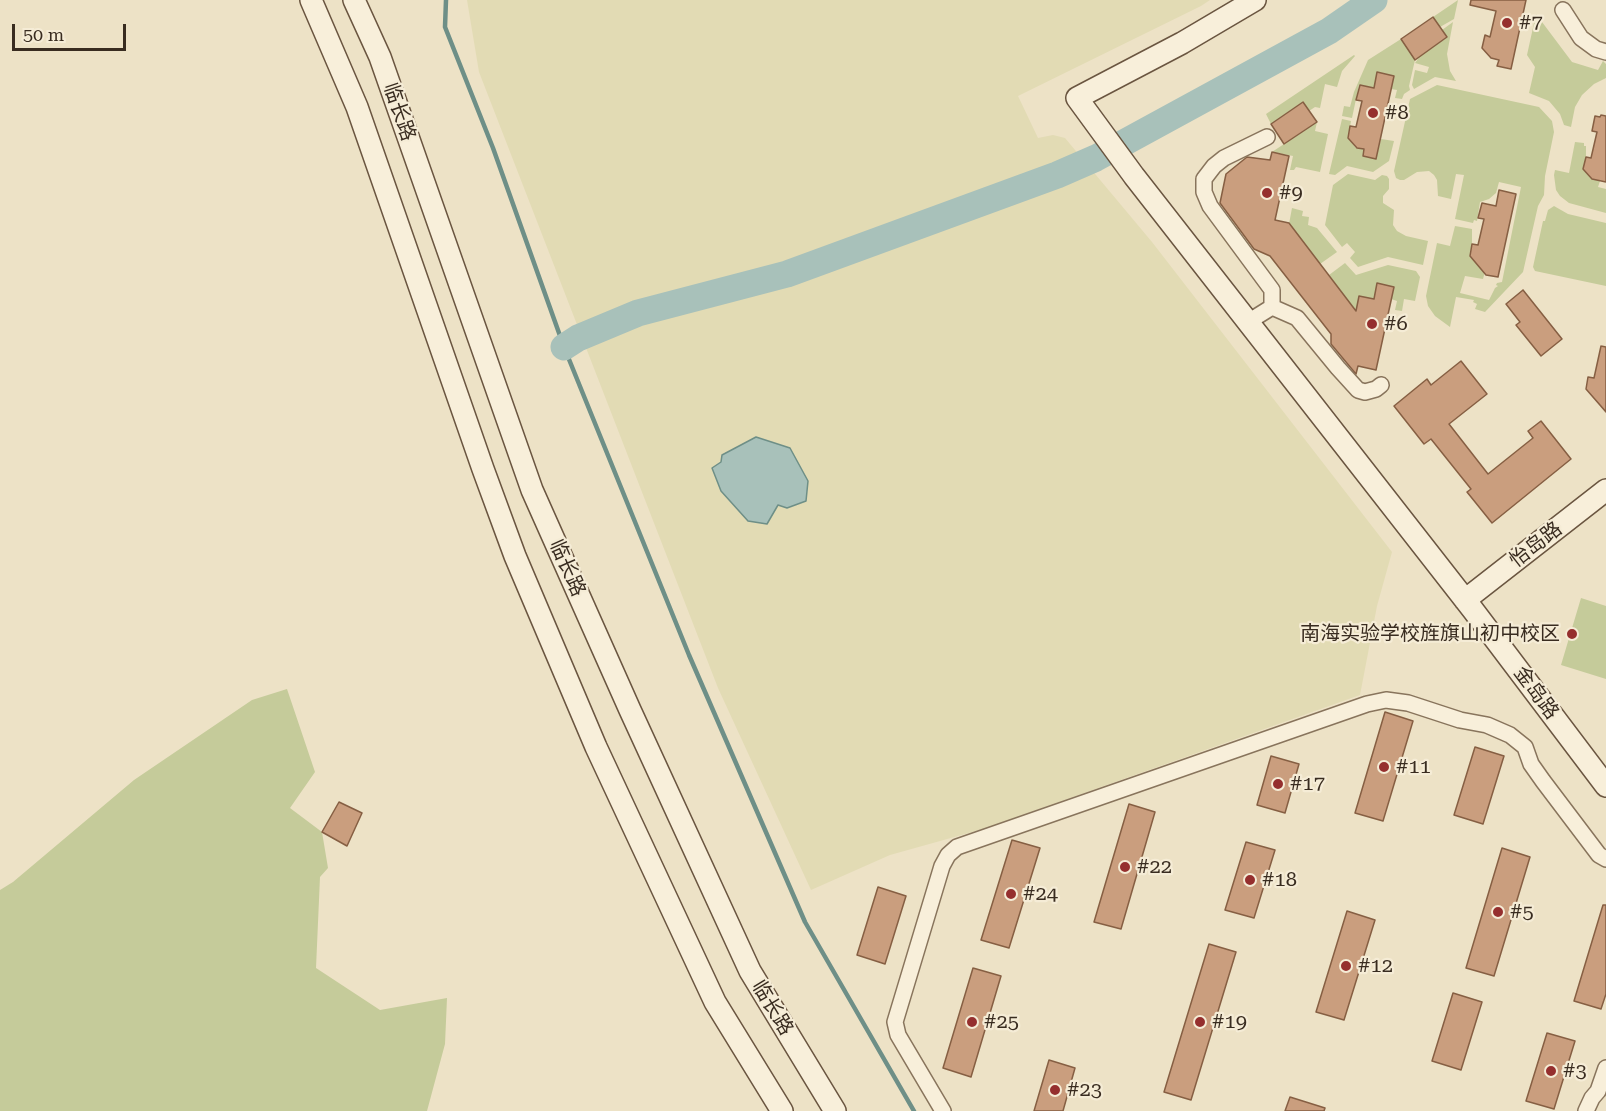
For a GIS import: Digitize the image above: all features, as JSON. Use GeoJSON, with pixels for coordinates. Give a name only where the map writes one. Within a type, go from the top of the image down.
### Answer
{"type":"FeatureCollection","features":[{"type":"Feature","properties":{"kind":"main road","name":"临长路"},"geometry":{"type":"LineString","coordinates":[[311,0],[357,107],[515,556],[596,747],[715,1002],[782,1111]]}},
{"type":"Feature","properties":{"kind":"main road","name":"临长路"},"geometry":{"type":"LineString","coordinates":[[354,0],[380,57],[532,490],[750,971],[835,1111]]}},
{"type":"Feature","properties":{"kind":"main road","name":"金岛路"},"geometry":{"type":"LineString","coordinates":[[1255,0],[1182,43],[1077,98],[1134,176],[1469,605],[1606,786]]}},
{"type":"Feature","properties":{"kind":"main road","name":"怡岛路"},"geometry":{"type":"LineString","coordinates":[[1469,605],[1606,490]]}},
{"type":"Feature","properties":{"kind":"main road"},"geometry":{"type":"LineString","coordinates":[[1469,605],[1606,508]]}},
{"type":"Feature","properties":{"kind":"street"},"geometry":{"type":"LineString","coordinates":[[1563,10],[1581,38],[1596,49],[1606,52]]}},
{"type":"Feature","properties":{"kind":"street"},"geometry":{"type":"LineString","coordinates":[[1267,137],[1224,158],[1214,166],[1204,179],[1204,192],[1210,206],[1272,290],[1272,306]]}},
{"type":"Feature","properties":{"kind":"street"},"geometry":{"type":"LineString","coordinates":[[1248,322],[1272,306]]}},
{"type":"Feature","properties":{"kind":"street"},"geometry":{"type":"LineString","coordinates":[[1272,306],[1297,318],[1358,390],[1365,392],[1381,385]]}},
{"type":"Feature","properties":{"kind":"street"},"geometry":{"type":"LineString","coordinates":[[943,1111],[898,1035],[895,1022],[942,866],[948,855],[957,847],[1367,704],[1386,700],[1408,703],[1460,720],[1487,725],[1510,735],[1525,747],[1531,764],[1543,781],[1599,855],[1606,858]]}},
{"type":"Feature","properties":{"kind":"street"},"geometry":{"type":"LineString","coordinates":[[1586,1111],[1598,1090],[1606,1068]]}},
{"type":"Feature","properties":{"kind":"shaded area"},"geometry":{"type":"Polygon","coordinates":[[[467,0],[1210,0],[1018,96],[1038,138],[1053,135],[1065,138],[1152,242],[1392,552],[1377,606],[1360,695],[983,829],[890,855],[811,890],[718,688],[479,72],[467,0]]]}},
{"type":"Feature","properties":{"kind":"green space"},"geometry":{"type":"Polygon","coordinates":[[[1458,0],[1454,19],[1440,27],[1433,17],[1458,0]]]}},
{"type":"Feature","properties":{"kind":"green space"},"geometry":{"type":"Polygon","coordinates":[[[1536,14],[1572,62],[1598,70],[1603,61],[1606,64],[1606,78],[1594,84],[1582,95],[1575,107],[1571,127],[1564,125],[1560,114],[1549,101],[1529,93],[1535,67],[1527,55],[1536,14]]]}},
{"type":"Feature","properties":{"kind":"green space"},"geometry":{"type":"Polygon","coordinates":[[[1453,22],[1447,54],[1450,71],[1456,81],[1435,77],[1414,89],[1412,85],[1415,70],[1427,73],[1429,67],[1415,63],[1420,56],[1446,38],[1442,30],[1453,22]]]}},
{"type":"Feature","properties":{"kind":"green space"},"geometry":{"type":"Polygon","coordinates":[[[1401,39],[1415,60],[1410,90],[1404,94],[1402,99],[1395,98],[1397,90],[1391,89],[1394,76],[1378,72],[1374,88],[1359,85],[1352,118],[1342,116],[1344,106],[1350,107],[1368,60],[1401,39]]]}},
{"type":"Feature","properties":{"kind":"green space"},"geometry":{"type":"Polygon","coordinates":[[[1354,55],[1342,71],[1337,87],[1325,84],[1320,108],[1315,107],[1309,111],[1303,102],[1271,124],[1266,114],[1354,55]]]}},
{"type":"Feature","properties":{"kind":"green space"},"geometry":{"type":"Polygon","coordinates":[[[1437,85],[1539,107],[1552,121],[1554,132],[1545,176],[1544,195],[1538,206],[1523,272],[1485,312],[1475,309],[1477,304],[1473,302],[1474,300],[1456,297],[1450,327],[1435,316],[1428,306],[1426,296],[1437,243],[1450,246],[1455,226],[1472,229],[1470,256],[1479,266],[1486,268],[1483,279],[1465,276],[1460,293],[1489,300],[1498,286],[1497,283],[1502,282],[1521,187],[1499,182],[1496,193],[1480,202],[1477,221],[1474,220],[1473,223],[1455,219],[1464,175],[1456,174],[1451,199],[1438,196],[1437,180],[1429,171],[1417,172],[1404,180],[1396,178],[1394,171],[1410,99],[1437,85]]]}},
{"type":"Feature","properties":{"kind":"green space"},"geometry":{"type":"Polygon","coordinates":[[[1342,119],[1351,121],[1348,138],[1356,148],[1364,149],[1363,156],[1376,159],[1381,139],[1394,141],[1389,161],[1373,172],[1347,166],[1335,175],[1329,174],[1342,119]]]}},
{"type":"Feature","properties":{"kind":"green space"},"geometry":{"type":"Polygon","coordinates":[[[1317,122],[1315,131],[1328,134],[1320,172],[1296,167],[1290,170],[1293,156],[1272,152],[1317,122]]]}},
{"type":"Feature","properties":{"kind":"green space"},"geometry":{"type":"Polygon","coordinates":[[[1575,142],[1584,143],[1586,146],[1584,169],[1600,181],[1598,187],[1606,189],[1606,213],[1569,203],[1556,190],[1555,170],[1569,173],[1575,142]]]}},
{"type":"Feature","properties":{"kind":"green space"},"geometry":{"type":"Polygon","coordinates":[[[1348,174],[1375,180],[1382,175],[1387,176],[1389,189],[1383,196],[1383,203],[1394,210],[1393,225],[1397,231],[1406,236],[1428,241],[1423,265],[1388,257],[1358,267],[1350,258],[1355,252],[1347,243],[1342,247],[1325,225],[1333,185],[1348,174]]]}},
{"type":"Feature","properties":{"kind":"green space"},"geometry":{"type":"Polygon","coordinates":[[[1554,206],[1568,214],[1606,223],[1606,286],[1535,271],[1533,267],[1543,221],[1545,221],[1548,210],[1554,206]]]}},
{"type":"Feature","properties":{"kind":"green space"},"geometry":{"type":"Polygon","coordinates":[[[1292,208],[1303,211],[1302,216],[1309,217],[1308,225],[1317,228],[1337,252],[1320,264],[1289,224],[1292,208]]]}},
{"type":"Feature","properties":{"kind":"green space"},"geometry":{"type":"Polygon","coordinates":[[[1345,263],[1356,275],[1388,265],[1416,271],[1420,277],[1415,301],[1404,299],[1402,311],[1395,310],[1397,301],[1391,299],[1394,287],[1377,283],[1374,299],[1359,296],[1356,311],[1329,275],[1345,263]]]}},
{"type":"Feature","properties":{"kind":"green space"},"geometry":{"type":"Polygon","coordinates":[[[1581,598],[1606,606],[1606,679],[1561,665],[1581,598]]]}},
{"type":"Feature","properties":{"kind":"green space"},"geometry":{"type":"Polygon","coordinates":[[[287,689],[315,772],[290,808],[322,832],[328,868],[320,877],[316,968],[380,1010],[447,998],[445,1044],[427,1111],[0,1111],[0,890],[13,882],[134,780],[252,700],[287,689]]]}},
{"type":"Feature","properties":{"kind":"water"},"geometry":{"type":"Polygon","coordinates":[[[756,437],[790,448],[808,481],[806,501],[787,508],[778,505],[767,524],[748,521],[721,491],[712,468],[721,462],[722,455],[756,437]]]}},
{"type":"Feature","properties":{"kind":"building","name":"#7"},"geometry":{"type":"Polygon","coordinates":[[[1471,0],[1526,0],[1511,69],[1497,66],[1499,60],[1491,58],[1482,48],[1485,35],[1490,37],[1496,11],[1470,5],[1471,0]]]}},
{"type":"Feature","properties":{"kind":"building"},"geometry":{"type":"Polygon","coordinates":[[[1433,17],[1447,37],[1415,60],[1401,39],[1433,17]]]}},
{"type":"Feature","properties":{"kind":"building","name":"#8"},"geometry":{"type":"Polygon","coordinates":[[[1377,72],[1394,76],[1376,159],[1363,156],[1364,149],[1357,148],[1348,138],[1350,126],[1356,127],[1362,101],[1356,100],[1360,85],[1374,88],[1377,72]]]}},
{"type":"Feature","properties":{"kind":"building"},"geometry":{"type":"Polygon","coordinates":[[[1303,102],[1317,122],[1284,144],[1271,124],[1303,102]]]}},
{"type":"Feature","properties":{"kind":"building"},"geometry":{"type":"Polygon","coordinates":[[[1601,115],[1606,116],[1606,182],[1592,179],[1583,169],[1586,157],[1591,158],[1597,132],[1592,131],[1595,116],[1600,117],[1601,115]]]}},
{"type":"Feature","properties":{"kind":"building"},"geometry":{"type":"Polygon","coordinates":[[[1272,152],[1289,156],[1275,220],[1289,223],[1356,311],[1359,296],[1374,299],[1377,283],[1394,287],[1376,370],[1358,366],[1356,374],[1331,344],[1331,334],[1270,256],[1254,249],[1220,203],[1226,174],[1247,157],[1270,160],[1272,152]]]}},
{"type":"Feature","properties":{"kind":"building"},"geometry":{"type":"Polygon","coordinates":[[[1499,190],[1516,194],[1498,277],[1486,275],[1470,256],[1472,244],[1478,245],[1484,219],[1478,218],[1482,203],[1496,206],[1499,190]]]}},
{"type":"Feature","properties":{"kind":"building"},"geometry":{"type":"Polygon","coordinates":[[[1523,290],[1562,339],[1541,356],[1516,325],[1520,322],[1506,304],[1523,290]]]}},
{"type":"Feature","properties":{"kind":"building"},"geometry":{"type":"Polygon","coordinates":[[[1601,346],[1606,347],[1606,412],[1586,389],[1588,377],[1594,378],[1601,346]]]}},
{"type":"Feature","properties":{"kind":"building"},"geometry":{"type":"Polygon","coordinates":[[[1461,361],[1487,394],[1449,424],[1488,474],[1533,438],[1528,431],[1541,421],[1571,459],[1492,523],[1467,492],[1471,489],[1431,439],[1424,444],[1394,406],[1427,379],[1431,385],[1461,361]]]}},
{"type":"Feature","properties":{"kind":"building","name":"#11"},"geometry":{"type":"Polygon","coordinates":[[[1385,712],[1413,721],[1383,821],[1355,813],[1385,712]]]}},
{"type":"Feature","properties":{"kind":"building"},"geometry":{"type":"Polygon","coordinates":[[[1475,747],[1504,756],[1483,824],[1454,815],[1475,747]]]}},
{"type":"Feature","properties":{"kind":"building","name":"#17"},"geometry":{"type":"Polygon","coordinates":[[[1271,756],[1299,764],[1285,813],[1257,805],[1271,756]]]}},
{"type":"Feature","properties":{"kind":"building"},"geometry":{"type":"Polygon","coordinates":[[[339,802],[362,813],[347,846],[322,832],[339,802]]]}},
{"type":"Feature","properties":{"kind":"building","name":"#22"},"geometry":{"type":"Polygon","coordinates":[[[1129,804],[1155,812],[1121,929],[1094,922],[1129,804]]]}},
{"type":"Feature","properties":{"kind":"building","name":"#24"},"geometry":{"type":"Polygon","coordinates":[[[1012,840],[1040,848],[1009,948],[981,940],[1012,840]]]}},
{"type":"Feature","properties":{"kind":"building","name":"#18"},"geometry":{"type":"Polygon","coordinates":[[[1246,842],[1275,850],[1254,918],[1225,910],[1246,842]]]}},
{"type":"Feature","properties":{"kind":"building","name":"#5"},"geometry":{"type":"Polygon","coordinates":[[[1502,848],[1530,857],[1494,976],[1466,968],[1502,848]]]}},
{"type":"Feature","properties":{"kind":"building"},"geometry":{"type":"Polygon","coordinates":[[[878,887],[906,896],[885,964],[857,955],[878,887]]]}},
{"type":"Feature","properties":{"kind":"building"},"geometry":{"type":"Polygon","coordinates":[[[1603,905],[1606,905],[1606,994],[1601,1009],[1574,1001],[1603,905]]]}},
{"type":"Feature","properties":{"kind":"building","name":"#12"},"geometry":{"type":"Polygon","coordinates":[[[1347,911],[1375,920],[1344,1020],[1316,1012],[1347,911]]]}},
{"type":"Feature","properties":{"kind":"building","name":"#19"},"geometry":{"type":"Polygon","coordinates":[[[1209,944],[1236,952],[1191,1100],[1164,1092],[1209,944]]]}},
{"type":"Feature","properties":{"kind":"building","name":"#25"},"geometry":{"type":"Polygon","coordinates":[[[973,968],[1001,976],[971,1077],[943,1068],[973,968]]]}},
{"type":"Feature","properties":{"kind":"building"},"geometry":{"type":"Polygon","coordinates":[[[1453,993],[1482,1002],[1461,1070],[1432,1061],[1453,993]]]}},
{"type":"Feature","properties":{"kind":"building","name":"#3"},"geometry":{"type":"Polygon","coordinates":[[[1547,1033],[1575,1041],[1554,1109],[1526,1101],[1547,1033]]]}},
{"type":"Feature","properties":{"kind":"building","name":"#23"},"geometry":{"type":"Polygon","coordinates":[[[1049,1060],[1075,1068],[1063,1111],[1034,1111],[1049,1060]]]}},
{"type":"Feature","properties":{"kind":"building"},"geometry":{"type":"Polygon","coordinates":[[[1290,1097],[1325,1108],[1324,1111],[1285,1111],[1290,1097]]]}},
{"type":"Feature","properties":{"kind":"waterway"},"geometry":{"type":"LineString","coordinates":[[446,0],[445,27],[493,148],[564,347],[689,655],[805,922],[914,1111]]}},
{"type":"Feature","properties":{"kind":"waterway"},"geometry":{"type":"LineString","coordinates":[[564,347],[578,338],[638,313],[787,274],[1057,175],[1096,158],[1329,31],[1374,0]]}},
{"type":"Feature","properties":{"kind":"place","name":"#7"},"geometry":{"type":"Point","coordinates":[1507,23]}},
{"type":"Feature","properties":{"kind":"place","name":"#8"},"geometry":{"type":"Point","coordinates":[1373,113]}},
{"type":"Feature","properties":{"kind":"place","name":"#9"},"geometry":{"type":"Point","coordinates":[1267,193]}},
{"type":"Feature","properties":{"kind":"place","name":"#6"},"geometry":{"type":"Point","coordinates":[1372,324]}},
{"type":"Feature","properties":{"kind":"place","name":"南海实验学校旌旗山初中校区"},"geometry":{"type":"Point","coordinates":[1572,634]}},
{"type":"Feature","properties":{"kind":"place","name":"#11"},"geometry":{"type":"Point","coordinates":[1384,767]}},
{"type":"Feature","properties":{"kind":"place","name":"#17"},"geometry":{"type":"Point","coordinates":[1278,784]}},
{"type":"Feature","properties":{"kind":"place","name":"#22"},"geometry":{"type":"Point","coordinates":[1125,867]}},
{"type":"Feature","properties":{"kind":"place","name":"#18"},"geometry":{"type":"Point","coordinates":[1250,880]}},
{"type":"Feature","properties":{"kind":"place","name":"#24"},"geometry":{"type":"Point","coordinates":[1011,894]}},
{"type":"Feature","properties":{"kind":"place","name":"#5"},"geometry":{"type":"Point","coordinates":[1498,912]}},
{"type":"Feature","properties":{"kind":"place","name":"#12"},"geometry":{"type":"Point","coordinates":[1346,966]}},
{"type":"Feature","properties":{"kind":"place","name":"#25"},"geometry":{"type":"Point","coordinates":[972,1022]}},
{"type":"Feature","properties":{"kind":"place","name":"#19"},"geometry":{"type":"Point","coordinates":[1200,1022]}},
{"type":"Feature","properties":{"kind":"place","name":"#3"},"geometry":{"type":"Point","coordinates":[1551,1071]}},
{"type":"Feature","properties":{"kind":"place","name":"#23"},"geometry":{"type":"Point","coordinates":[1055,1090]}}]}
